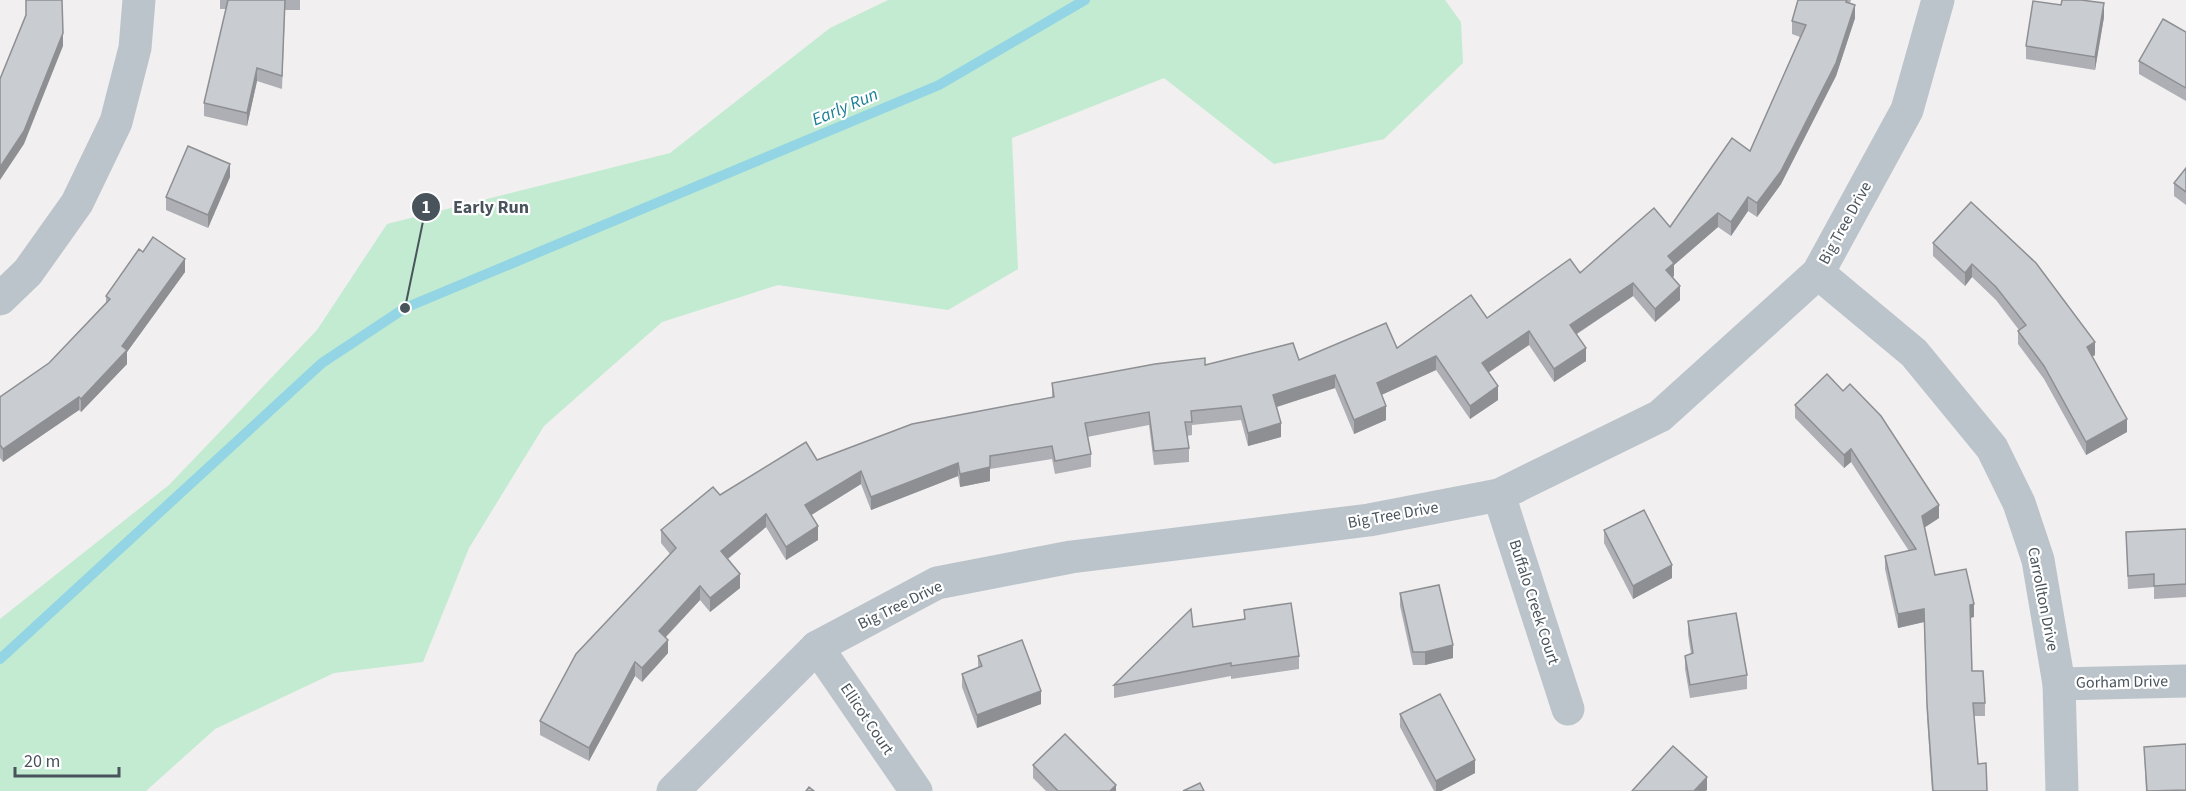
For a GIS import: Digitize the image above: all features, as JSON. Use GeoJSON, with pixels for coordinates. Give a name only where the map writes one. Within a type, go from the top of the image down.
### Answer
{"type":"FeatureCollection","features":[{"type":"Feature","properties":{"kind":"street"},"geometry":{"type":"LineString","coordinates":[[0,300],[28,272],[77,203],[116,122],[135,48],[139,0]]}},
{"type":"Feature","properties":{"kind":"street","name":"Big Tree Drive"},"geometry":{"type":"LineString","coordinates":[[673,791],[817,647],[937,583],[1071,557],[1369,520],[1499,495],[1660,416],[1818,273],[1907,110],[1938,0]]}},
{"type":"Feature","properties":{"kind":"street","name":"Carrollton Drive"},"geometry":{"type":"LineString","coordinates":[[1818,273],[1914,353],[1992,448],[2019,502],[2038,560],[2059,684],[2062,791]]}},
{"type":"Feature","properties":{"kind":"street","name":"Buffalo Creek Court"},"geometry":{"type":"LineString","coordinates":[[1499,495],[1568,710]]}},
{"type":"Feature","properties":{"kind":"street","name":"Ellicot Court"},"geometry":{"type":"LineString","coordinates":[[817,647],[916,791]]}},
{"type":"Feature","properties":{"kind":"street","name":"Gorham Drive"},"geometry":{"type":"LineString","coordinates":[[2059,684],[2186,681]]}},
{"type":"Feature","properties":{"kind":"green space"},"geometry":{"type":"Polygon","coordinates":[[[888,0],[1445,0],[1461,22],[1463,63],[1384,139],[1274,164],[1164,78],[1012,138],[1018,269],[948,310],[778,285],[662,322],[544,426],[469,548],[423,662],[334,673],[215,729],[146,791],[0,791],[0,619],[169,485],[317,330],[387,224],[670,153],[830,28],[888,0]]]}},
{"type":"Feature","properties":{"kind":"building"},"geometry":{"type":"Polygon","coordinates":[[[26,0],[62,0],[63,33],[24,131],[0,167],[0,79],[26,15],[26,0]]]}},
{"type":"Feature","properties":{"kind":"building"},"geometry":{"type":"Polygon","coordinates":[[[228,0],[285,0],[282,76],[257,68],[247,113],[204,103],[228,0]]]}},
{"type":"Feature","properties":{"kind":"building"},"geometry":{"type":"Polygon","coordinates":[[[1798,0],[1847,0],[1846,2],[1855,5],[1836,63],[1781,171],[1757,203],[1748,197],[1731,222],[1718,213],[1668,256],[1674,263],[1666,270],[1680,286],[1655,309],[1633,283],[1570,325],[1586,348],[1554,369],[1529,331],[1482,363],[1498,386],[1470,406],[1436,356],[1377,383],[1386,406],[1354,420],[1335,375],[1273,395],[1281,423],[1248,433],[1241,406],[1191,411],[1192,422],[1185,422],[1189,448],[1154,451],[1149,412],[1085,423],[1091,454],[1055,461],[1052,446],[990,456],[990,467],[960,474],[958,463],[871,497],[861,471],[805,505],[818,526],[786,547],[766,514],[721,551],[740,574],[710,598],[700,586],[659,631],[668,640],[642,668],[635,662],[589,748],[540,721],[576,654],[676,548],[661,530],[713,487],[720,495],[806,442],[817,460],[912,424],[1054,397],[1052,383],[1155,364],[1205,358],[1205,365],[1293,343],[1299,360],[1386,323],[1397,348],[1471,295],[1487,318],[1570,259],[1580,273],[1654,208],[1670,227],[1732,138],[1750,151],[1806,25],[1792,21],[1798,0]]]}},
{"type":"Feature","properties":{"kind":"building"},"geometry":{"type":"Polygon","coordinates":[[[2062,0],[2104,3],[2095,57],[2026,46],[2033,1],[2061,5],[2062,0]]]}},
{"type":"Feature","properties":{"kind":"building"},"geometry":{"type":"Polygon","coordinates":[[[2163,19],[2186,32],[2186,88],[2139,61],[2163,19]]]}},
{"type":"Feature","properties":{"kind":"building"},"geometry":{"type":"Polygon","coordinates":[[[188,146],[230,164],[208,215],[166,197],[188,146]]]}},
{"type":"Feature","properties":{"kind":"building"},"geometry":{"type":"Polygon","coordinates":[[[2186,168],[2186,192],[2174,183],[2186,168]]]}},
{"type":"Feature","properties":{"kind":"building"},"geometry":{"type":"Polygon","coordinates":[[[1971,202],[2036,263],[2095,342],[2087,347],[2127,419],[2086,442],[2044,366],[2018,331],[2026,325],[1996,287],[1972,264],[1965,273],[1933,243],[1971,202]]]}},
{"type":"Feature","properties":{"kind":"building"},"geometry":{"type":"Polygon","coordinates":[[[153,237],[185,259],[122,346],[127,350],[81,399],[79,397],[3,449],[0,445],[0,397],[49,363],[110,299],[106,296],[139,249],[143,252],[153,237]]]}},
{"type":"Feature","properties":{"kind":"building"},"geometry":{"type":"Polygon","coordinates":[[[1827,374],[1843,391],[1850,384],[1881,416],[1939,505],[1922,516],[1935,575],[1966,569],[1974,604],[1970,605],[1972,671],[1983,671],[1985,703],[1973,703],[1978,764],[1986,763],[1987,791],[1933,791],[1924,609],[1898,614],[1885,556],[1916,549],[1851,449],[1844,455],[1795,405],[1827,374]]]}},
{"type":"Feature","properties":{"kind":"building"},"geometry":{"type":"Polygon","coordinates":[[[1644,510],[1672,565],[1633,586],[1604,530],[1644,510]]]}},
{"type":"Feature","properties":{"kind":"building"},"geometry":{"type":"Polygon","coordinates":[[[2186,529],[2186,584],[2154,586],[2154,574],[2128,576],[2126,532],[2186,529]]]}},
{"type":"Feature","properties":{"kind":"building"},"geometry":{"type":"Polygon","coordinates":[[[1439,585],[1453,645],[1425,652],[1413,652],[1400,593],[1439,585]]]}},
{"type":"Feature","properties":{"kind":"building"},"geometry":{"type":"Polygon","coordinates":[[[1291,603],[1299,656],[1231,666],[1231,663],[1114,685],[1191,609],[1193,627],[1245,619],[1244,610],[1291,603]]]}},
{"type":"Feature","properties":{"kind":"building"},"geometry":{"type":"Polygon","coordinates":[[[1736,613],[1747,675],[1690,685],[1685,656],[1693,653],[1688,621],[1736,613]]]}},
{"type":"Feature","properties":{"kind":"building"},"geometry":{"type":"Polygon","coordinates":[[[1022,640],[1041,691],[977,715],[962,674],[982,666],[978,656],[1022,640]]]}},
{"type":"Feature","properties":{"kind":"building"},"geometry":{"type":"Polygon","coordinates":[[[1440,694],[1475,760],[1436,781],[1400,714],[1440,694]]]}},
{"type":"Feature","properties":{"kind":"building"},"geometry":{"type":"Polygon","coordinates":[[[1065,734],[1116,785],[1110,791],[1058,791],[1033,765],[1065,734]]]}},
{"type":"Feature","properties":{"kind":"building"},"geometry":{"type":"Polygon","coordinates":[[[2186,744],[2186,790],[2147,791],[2144,747],[2186,744]]]}},
{"type":"Feature","properties":{"kind":"building"},"geometry":{"type":"Polygon","coordinates":[[[1673,746],[1707,777],[1694,791],[1632,791],[1673,746]]]}},
{"type":"Feature","properties":{"kind":"building"},"geometry":{"type":"Polygon","coordinates":[[[1200,783],[1204,791],[1183,791],[1200,783]]]}},
{"type":"Feature","properties":{"kind":"waterway","name":"Early Run"},"geometry":{"type":"LineString","coordinates":[[0,659],[322,363],[405,308],[939,85],[1085,0]]}},
{"type":"Feature","properties":{"kind":"place","name":"Early Run"},"geometry":{"type":"Point","coordinates":[405,308]}}]}
